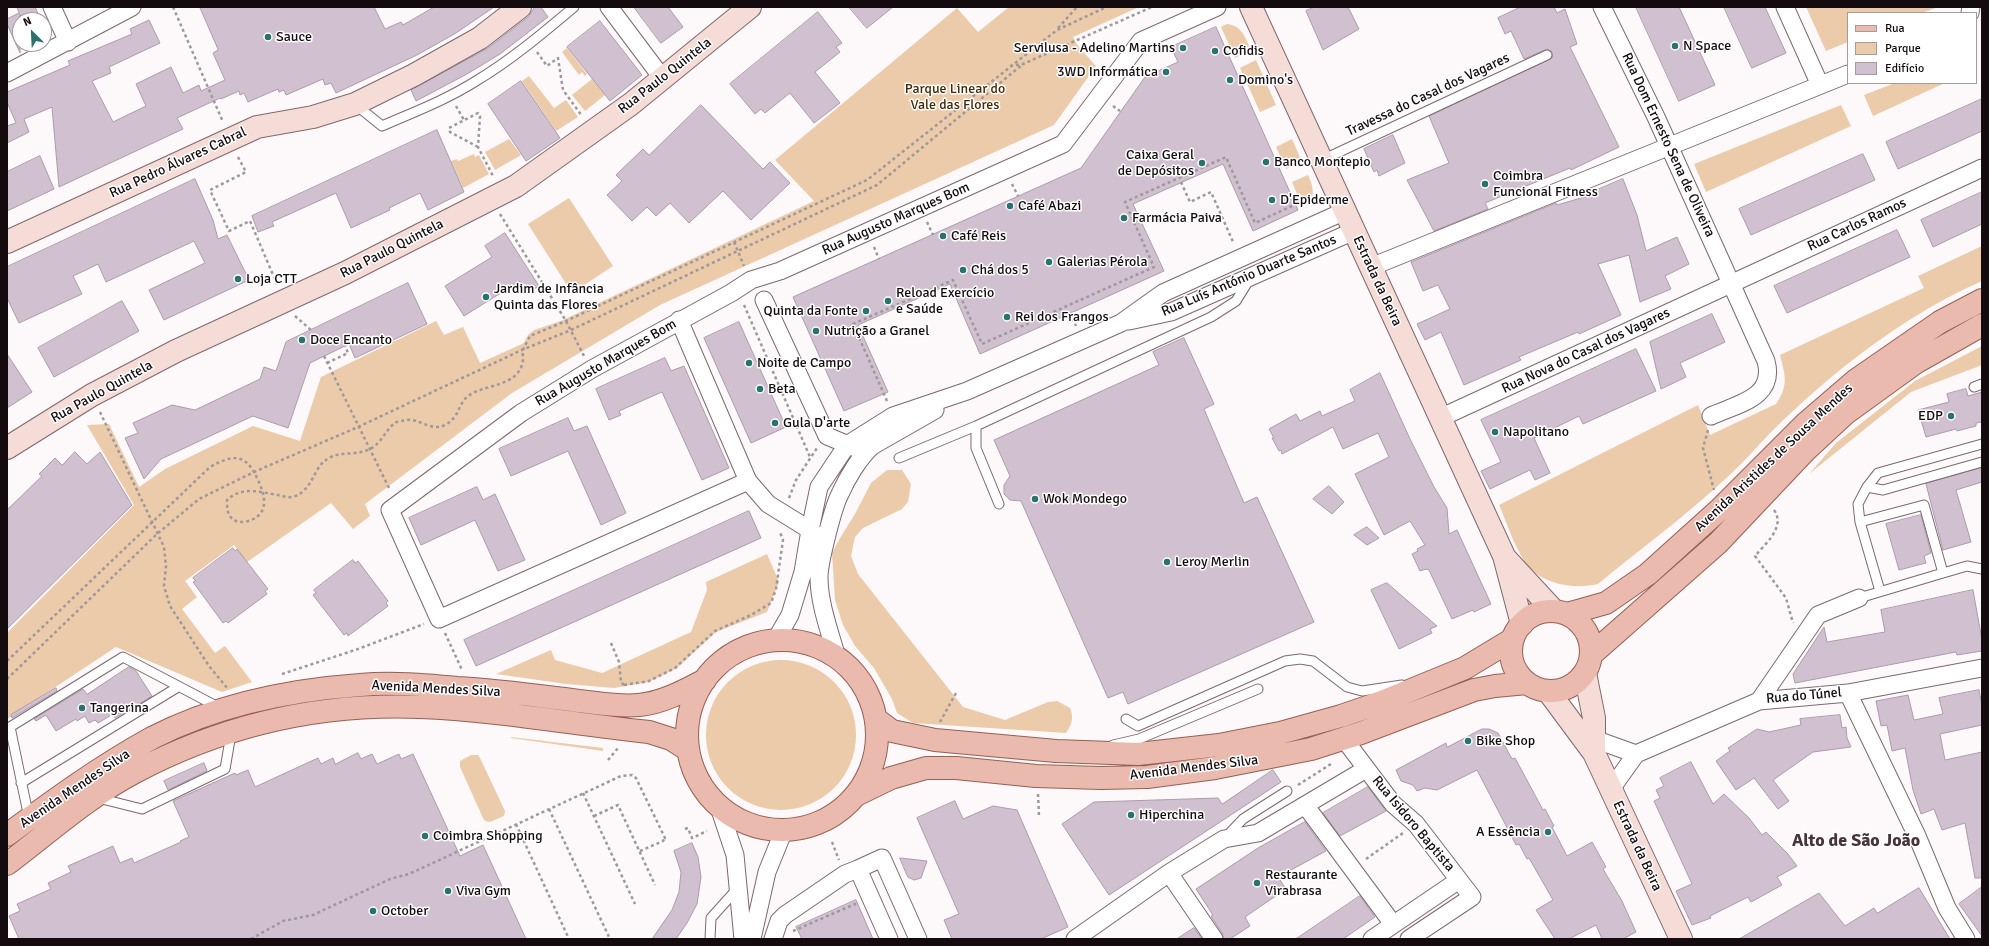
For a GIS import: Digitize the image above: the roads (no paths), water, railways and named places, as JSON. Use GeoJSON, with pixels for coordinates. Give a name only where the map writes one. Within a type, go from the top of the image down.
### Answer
{"type":"FeatureCollection","features":[{"type":"Feature","properties":{"kind":"main road","name":"Avenida Aristides de Sousa Mendes"},"geometry":{"type":"LineString","coordinates":[[1561,612],[1606,603],[1648,574],[1719,510],[1806,423],[1856,380],[1940,322],[1982,300]]}},
{"type":"Feature","properties":{"kind":"main road","name":"Avenida Aristides de Sousa Mendes"},"geometry":{"type":"LineString","coordinates":[[1588,663],[1718,543],[1805,451],[1846,413],[1915,363],[1982,324]]}},
{"type":"Feature","properties":{"kind":"main road"},"geometry":{"type":"LineString","coordinates":[[1517,631],[1531,616],[1542,612],[1561,612]]}},
{"type":"Feature","properties":{"kind":"main road","name":"Estrada da Beira"},"geometry":{"type":"LineString","coordinates":[[1517,631],[1511,651],[1513,664],[1518,674],[1527,683],[1537,689],[1559,691],[1569,687],[1578,681],[1588,663],[1591,642],[1586,630],[1578,620],[1561,612]]}},
{"type":"Feature","properties":{"kind":"main road","name":"Avenida Mendes Silva"},"geometry":{"type":"LineString","coordinates":[[876,719],[892,731],[936,740],[1056,751],[1138,754],[1219,745],[1280,733],[1341,716],[1437,681],[1465,668],[1517,631]]}},
{"type":"Feature","properties":{"kind":"main road"},"geometry":{"type":"LineString","coordinates":[[775,641],[808,644],[837,658],[851,670],[863,685],[871,702],[876,719],[877,740],[874,759],[867,778],[856,795],[841,810],[823,821],[804,828],[784,830],[767,829],[750,825],[733,817],[719,807],[704,791],[697,778],[688,750],[687,726],[693,702],[704,680],[718,664],[735,652],[755,645],[775,641]]}},
{"type":"Feature","properties":{"kind":"main road","name":"Avenida Mendes Silva"},"geometry":{"type":"LineString","coordinates":[[7,835],[29,818],[112,761],[154,737],[227,700],[287,695],[362,685],[459,688],[623,706],[657,702],[704,680]]}},
{"type":"Feature","properties":{"kind":"main road","name":"Avenida Mendes Silva"},"geometry":{"type":"LineString","coordinates":[[856,795],[891,778],[926,768],[956,768],[1036,776],[1101,778],[1147,777],[1247,763],[1311,750],[1474,690],[1495,686],[1527,683]]}},
{"type":"Feature","properties":{"kind":"main road","name":"Avenida Mendes Silva"},"geometry":{"type":"LineString","coordinates":[[7,864],[95,797],[134,772],[180,750],[231,730],[282,718],[324,711],[364,707],[420,707],[473,711],[649,732],[671,739],[688,750]]}},
{"type":"Feature","properties":{"kind":"street"},"geometry":{"type":"LineString","coordinates":[[52,7],[68,42]]}},
{"type":"Feature","properties":{"kind":"street"},"geometry":{"type":"LineString","coordinates":[[7,73],[132,7]]}},
{"type":"Feature","properties":{"kind":"street","name":"Rua Pedro Álvares Cabral"},"geometry":{"type":"LineString","coordinates":[[7,242],[257,127],[313,117],[355,104],[414,75],[480,38],[520,7]]}},
{"type":"Feature","properties":{"kind":"street"},"geometry":{"type":"LineString","coordinates":[[609,7],[663,78]]}},
{"type":"Feature","properties":{"kind":"street","name":"Rua Paulo Quintela"},"geometry":{"type":"LineString","coordinates":[[7,448],[92,395],[176,351],[345,274],[516,186],[630,104],[750,7]]}},
{"type":"Feature","properties":{"kind":"street","name":"Rua Augusto Marques Bom"},"geometry":{"type":"LineString","coordinates":[[748,481],[438,619],[390,510],[521,413],[592,369],[731,293],[750,280],[780,271],[1062,144],[1141,41],[1217,7]]}},
{"type":"Feature","properties":{"kind":"street","name":"Estrada da Beira"},"geometry":{"type":"LineString","coordinates":[[1251,7],[1504,556],[1517,631]]}},
{"type":"Feature","properties":{"kind":"street","name":"Rua Dom Ernesto Sena de Oliveira"},"geometry":{"type":"LineString","coordinates":[[1602,7],[1669,145],[1732,283],[1766,361],[1769,372],[1763,389],[1757,396],[1711,416]]}},
{"type":"Feature","properties":{"kind":"street"},"geometry":{"type":"LineString","coordinates":[[1785,7],[1820,85]]}},
{"type":"Feature","properties":{"kind":"street"},"geometry":{"type":"LineString","coordinates":[[1370,267],[1847,74]]}},
{"type":"Feature","properties":{"kind":"street","name":"Rua Carlos Ramos"},"geometry":{"type":"LineString","coordinates":[[1732,283],[1982,168]]}},
{"type":"Feature","properties":{"kind":"street","name":"Rua Luís António Duarte Santos"},"geometry":{"type":"LineString","coordinates":[[1121,323],[1163,293],[1345,211]]}},
{"type":"Feature","properties":{"kind":"street","name":"Rua Luís António Duarte Santos"},"geometry":{"type":"LineString","coordinates":[[775,641],[790,615],[803,572],[810,530],[820,487],[847,445],[892,416],[967,391],[1121,323],[1171,312],[1354,231]]}},
{"type":"Feature","properties":{"kind":"street"},"geometry":{"type":"LineString","coordinates":[[764,300],[780,271]]}},
{"type":"Feature","properties":{"kind":"street","name":"Rua Nova do Casal dos Vagares"},"geometry":{"type":"LineString","coordinates":[[1440,418],[1732,283]]}},
{"type":"Feature","properties":{"kind":"street"},"geometry":{"type":"LineString","coordinates":[[731,293],[764,300]]}},
{"type":"Feature","properties":{"kind":"street"},"geometry":{"type":"LineString","coordinates":[[764,300],[827,436],[866,452]]}},
{"type":"Feature","properties":{"kind":"street"},"geometry":{"type":"LineString","coordinates":[[680,320],[748,481],[768,504],[810,530],[825,544]]}},
{"type":"Feature","properties":{"kind":"street","name":"Rua Luís António Duarte Santos"},"geometry":{"type":"LineString","coordinates":[[837,658],[820,591],[819,576],[825,544],[839,495],[866,452],[872,446],[967,391]]}},
{"type":"Feature","properties":{"kind":"street","name":"Estrada da Beira"},"geometry":{"type":"LineString","coordinates":[[1504,556],[1561,612]]}},
{"type":"Feature","properties":{"kind":"street"},"geometry":{"type":"LineString","coordinates":[[1759,701],[1818,615],[1859,598]]}},
{"type":"Feature","properties":{"kind":"street"},"geometry":{"type":"LineString","coordinates":[[1588,663],[1593,712],[1594,746]]}},
{"type":"Feature","properties":{"kind":"street","name":"Rua do Túnel"},"geometry":{"type":"LineString","coordinates":[[1636,754],[1759,701],[1848,693],[1982,668]]}},
{"type":"Feature","properties":{"kind":"street"},"geometry":{"type":"LineString","coordinates":[[1548,691],[1594,746],[1636,754],[1611,789]]}},
{"type":"Feature","properties":{"kind":"street"},"geometry":{"type":"LineString","coordinates":[[1848,693],[1917,836],[1947,908],[1966,939]]}},
{"type":"Feature","properties":{"kind":"street","name":"Rua Isidoro Baptista"},"geometry":{"type":"LineString","coordinates":[[1344,739],[1393,804],[1416,824],[1472,897],[1409,939]]}},
{"type":"Feature","properties":{"kind":"street","name":"Estrada da Beira"},"geometry":{"type":"LineString","coordinates":[[1594,746],[1611,789],[1681,939]]}},
{"type":"Feature","properties":{"kind":"street"},"geometry":{"type":"LineString","coordinates":[[1075,939],[1169,873],[1224,839],[1258,833],[1366,769]]}},
{"type":"Feature","properties":{"kind":"street"},"geometry":{"type":"LineString","coordinates":[[1305,805],[1394,924]]}},
{"type":"Feature","properties":{"kind":"street"},"geometry":{"type":"LineString","coordinates":[[719,807],[735,855],[743,939]]}},
{"type":"Feature","properties":{"kind":"street"},"geometry":{"type":"LineString","coordinates":[[752,939],[767,872],[784,830]]}},
{"type":"Feature","properties":{"kind":"street"},"geometry":{"type":"LineString","coordinates":[[774,939],[779,921],[785,915],[845,874],[850,867],[882,858],[918,939]]}},
{"type":"Feature","properties":{"kind":"street"},"geometry":{"type":"LineString","coordinates":[[850,867],[888,939]]}},
{"type":"Feature","properties":{"kind":"street"},"geometry":{"type":"LineString","coordinates":[[1169,873],[1214,939]]}},
{"type":"Feature","properties":{"kind":"street","name":"Rua Isidoro Baptista"},"geometry":{"type":"LineString","coordinates":[[1372,939],[1459,880]]}},
{"type":"Feature","properties":{"kind":"lane"},"geometry":{"type":"LineString","coordinates":[[355,104],[382,126],[451,96],[477,81],[531,43],[574,7]]}},
{"type":"Feature","properties":{"kind":"lane","name":"Travessa do Casal dos Vagares"},"geometry":{"type":"LineString","coordinates":[[1322,160],[1547,55]]}},
{"type":"Feature","properties":{"kind":"lane"},"geometry":{"type":"LineString","coordinates":[[899,458],[976,426],[1211,317],[1236,301],[1251,276]]}},
{"type":"Feature","properties":{"kind":"lane"},"geometry":{"type":"LineString","coordinates":[[976,426],[976,448],[999,504]]}},
{"type":"Feature","properties":{"kind":"lane"},"geometry":{"type":"LineString","coordinates":[[1880,591],[1860,522],[1858,504],[1867,487],[1878,473],[1982,444]]}},
{"type":"Feature","properties":{"kind":"lane"},"geometry":{"type":"LineString","coordinates":[[1867,487],[1883,490],[1982,462]]}},
{"type":"Feature","properties":{"kind":"lane"},"geometry":{"type":"LineString","coordinates":[[1860,522],[1924,505],[1943,573]]}},
{"type":"Feature","properties":{"kind":"lane"},"geometry":{"type":"LineString","coordinates":[[1859,598],[1966,566],[1982,569]]}},
{"type":"Feature","properties":{"kind":"lane"},"geometry":{"type":"LineString","coordinates":[[29,818],[10,727],[123,657],[178,687],[227,700]]}},
{"type":"Feature","properties":{"kind":"lane"},"geometry":{"type":"LineString","coordinates":[[1126,719],[1138,726],[1258,672],[1285,661],[1300,659],[1313,661],[1347,687],[1362,691],[1437,681]]}},
{"type":"Feature","properties":{"kind":"lane"},"geometry":{"type":"LineString","coordinates":[[21,783],[178,687]]}},
{"type":"Feature","properties":{"kind":"lane"},"geometry":{"type":"LineString","coordinates":[[1083,752],[1139,739],[1258,689]]}},
{"type":"Feature","properties":{"kind":"lane"},"geometry":{"type":"LineString","coordinates":[[95,797],[142,808],[179,792],[225,769],[231,730]]}},
{"type":"Feature","properties":{"kind":"lane"},"geometry":{"type":"LineString","coordinates":[[1224,839],[1243,819],[1287,791]]}},
{"type":"Feature","properties":{"kind":"lane"},"geometry":{"type":"LineString","coordinates":[[710,939],[711,918],[739,886]]}},
{"type":"Feature","properties":{"kind":"place","name":"Sauce"},"geometry":{"type":"Point","coordinates":[268,37]}},
{"type":"Feature","properties":{"kind":"place","name":"N Space"},"geometry":{"type":"Point","coordinates":[1675,46]}},
{"type":"Feature","properties":{"kind":"place","name":"Servilusa - Adelino Martins"},"geometry":{"type":"Point","coordinates":[1183,48]}},
{"type":"Feature","properties":{"kind":"place","name":"Cofidis"},"geometry":{"type":"Point","coordinates":[1215,51]}},
{"type":"Feature","properties":{"kind":"place","name":"3WD Informática"},"geometry":{"type":"Point","coordinates":[1166,72]}},
{"type":"Feature","properties":{"kind":"place","name":"Domino's"},"geometry":{"type":"Point","coordinates":[1230,80]}},
{"type":"Feature","properties":{"kind":"place","name":"Banco Montepio"},"geometry":{"type":"Point","coordinates":[1266,162]}},
{"type":"Feature","properties":{"kind":"place","name":"Caixa Geral de Depósitos"},"geometry":{"type":"Point","coordinates":[1202,163]}},
{"type":"Feature","properties":{"kind":"place","name":"Coimbra Funcional Fitness"},"geometry":{"type":"Point","coordinates":[1485,184]}},
{"type":"Feature","properties":{"kind":"place","name":"D'Epiderme"},"geometry":{"type":"Point","coordinates":[1272,200]}},
{"type":"Feature","properties":{"kind":"place","name":"Café Abazi"},"geometry":{"type":"Point","coordinates":[1010,206]}},
{"type":"Feature","properties":{"kind":"place","name":"Farmácia Paiva"},"geometry":{"type":"Point","coordinates":[1124,218]}},
{"type":"Feature","properties":{"kind":"place","name":"Café Reis"},"geometry":{"type":"Point","coordinates":[943,236]}},
{"type":"Feature","properties":{"kind":"place","name":"Galerias Pérola"},"geometry":{"type":"Point","coordinates":[1049,262]}},
{"type":"Feature","properties":{"kind":"place","name":"Chá dos 5"},"geometry":{"type":"Point","coordinates":[963,270]}},
{"type":"Feature","properties":{"kind":"place","name":"Loja CTT"},"geometry":{"type":"Point","coordinates":[238,279]}},
{"type":"Feature","properties":{"kind":"place","name":"Jardim de Infância Quinta das Flores"},"geometry":{"type":"Point","coordinates":[486,297]}},
{"type":"Feature","properties":{"kind":"place","name":"Reload Exercício e Saúde"},"geometry":{"type":"Point","coordinates":[888,301]}},
{"type":"Feature","properties":{"kind":"place","name":"Quinta da Fonte"},"geometry":{"type":"Point","coordinates":[866,311]}},
{"type":"Feature","properties":{"kind":"place","name":"Rei dos Frangos"},"geometry":{"type":"Point","coordinates":[1007,317]}},
{"type":"Feature","properties":{"kind":"place","name":"Nutrição a Granel"},"geometry":{"type":"Point","coordinates":[816,331]}},
{"type":"Feature","properties":{"kind":"place","name":"Doce Encanto"},"geometry":{"type":"Point","coordinates":[302,340]}},
{"type":"Feature","properties":{"kind":"place","name":"Noite de Campo"},"geometry":{"type":"Point","coordinates":[749,363]}},
{"type":"Feature","properties":{"kind":"place","name":"Beta"},"geometry":{"type":"Point","coordinates":[760,389]}},
{"type":"Feature","properties":{"kind":"place","name":"EDP"},"geometry":{"type":"Point","coordinates":[1951,416]}},
{"type":"Feature","properties":{"kind":"place","name":"Gula D'arte"},"geometry":{"type":"Point","coordinates":[775,423]}},
{"type":"Feature","properties":{"kind":"place","name":"Napolitano"},"geometry":{"type":"Point","coordinates":[1495,432]}},
{"type":"Feature","properties":{"kind":"place","name":"Wok Mondego"},"geometry":{"type":"Point","coordinates":[1035,499]}},
{"type":"Feature","properties":{"kind":"place","name":"Leroy Merlin"},"geometry":{"type":"Point","coordinates":[1167,562]}},
{"type":"Feature","properties":{"kind":"place","name":"Tangerina"},"geometry":{"type":"Point","coordinates":[82,708]}},
{"type":"Feature","properties":{"kind":"place","name":"Bike Shop"},"geometry":{"type":"Point","coordinates":[1468,741]}},
{"type":"Feature","properties":{"kind":"place","name":"Hiperchina"},"geometry":{"type":"Point","coordinates":[1131,815]}},
{"type":"Feature","properties":{"kind":"place","name":"A Essência"},"geometry":{"type":"Point","coordinates":[1548,832]}},
{"type":"Feature","properties":{"kind":"place","name":"Coimbra Shopping"},"geometry":{"type":"Point","coordinates":[425,836]}},
{"type":"Feature","properties":{"kind":"place","name":"Restaurante Virabrasa"},"geometry":{"type":"Point","coordinates":[1257,883]}},
{"type":"Feature","properties":{"kind":"place","name":"Viva Gym"},"geometry":{"type":"Point","coordinates":[448,891]}},
{"type":"Feature","properties":{"kind":"place","name":"October"},"geometry":{"type":"Point","coordinates":[373,911]}},
{"type":"Feature","properties":{"kind":"district","name":"Alto de São João"},"geometry":{"type":"Point","coordinates":[1856,841]}},
{"type":"Feature","properties":{"kind":"park label","name":"Parque Linear do Vale das Flores"},"geometry":{"type":"Point","coordinates":[955,98]}}]}
